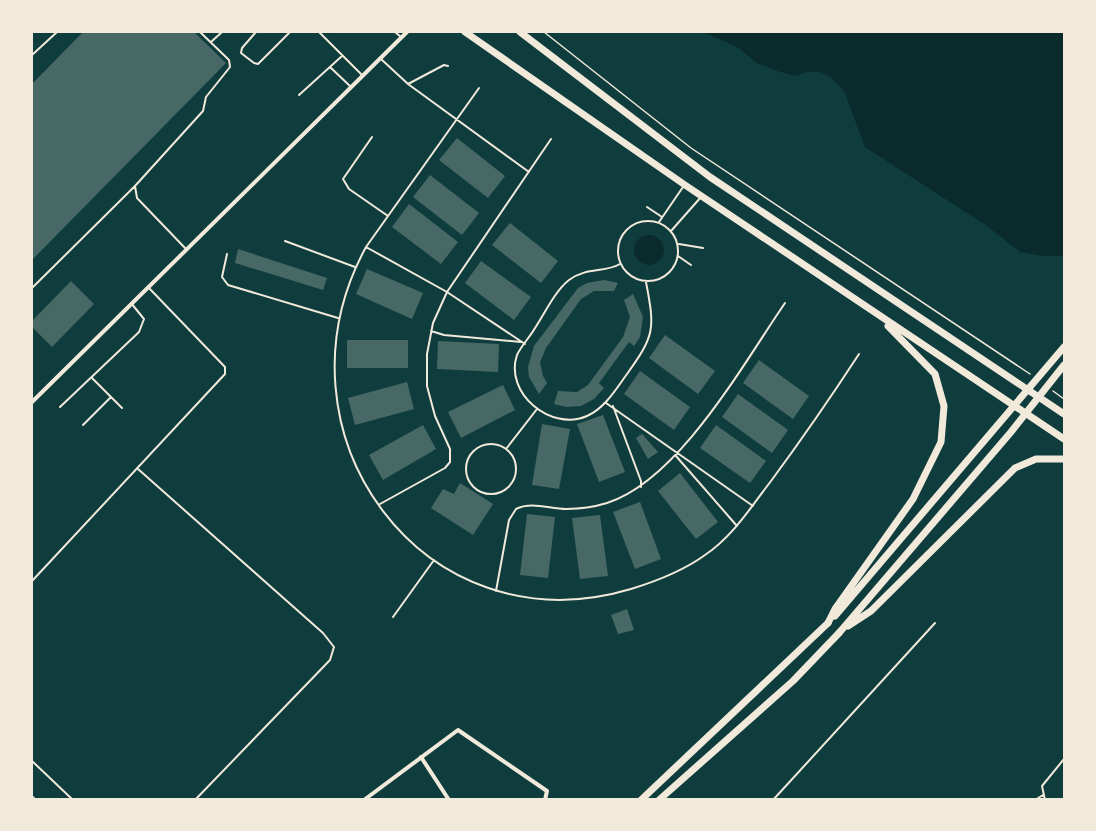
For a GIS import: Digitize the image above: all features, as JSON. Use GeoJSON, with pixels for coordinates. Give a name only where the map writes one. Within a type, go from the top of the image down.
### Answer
{"type":"FeatureCollection","features":[{"type":"Feature","properties":{"kind":"main road"},"geometry":{"type":"LineString","coordinates":[[465,32],[878,316],[1065,439]]}},
{"type":"Feature","properties":{"kind":"main road"},"geometry":{"type":"LineString","coordinates":[[520,32],[710,177],[1065,414]]}},
{"type":"Feature","properties":{"kind":"main road"},"geometry":{"type":"LineString","coordinates":[[828,623],[835,609],[913,499],[943,434],[944,406],[935,374],[878,316]]}},
{"type":"Feature","properties":{"kind":"main road"},"geometry":{"type":"LineString","coordinates":[[641,800],[828,623],[1065,347]]}},
{"type":"Feature","properties":{"kind":"main road"},"geometry":{"type":"LineString","coordinates":[[659,800],[794,681],[839,633],[1011,432],[1065,365]]}},
{"type":"Feature","properties":{"kind":"main road"},"geometry":{"type":"LineString","coordinates":[[839,633],[871,611],[1015,468],[1036,459],[1065,459]]}},
{"type":"Feature","properties":{"kind":"street"},"geometry":{"type":"LineString","coordinates":[[32,402],[406,32]]}},
{"type":"Feature","properties":{"kind":"street"},"geometry":{"type":"LineString","coordinates":[[364,800],[454,730],[462,730],[547,791],[545,800]]}},
{"type":"Feature","properties":{"kind":"street"},"geometry":{"type":"LineString","coordinates":[[421,757],[449,800]]}},
{"type":"Feature","properties":{"kind":"lane"},"geometry":{"type":"LineString","coordinates":[[32,55],[57,32]]}},
{"type":"Feature","properties":{"kind":"lane"},"geometry":{"type":"LineString","coordinates":[[32,288],[135,186],[203,111],[206,97],[229,70],[230,60],[200,32]]}},
{"type":"Feature","properties":{"kind":"lane"},"geometry":{"type":"LineString","coordinates":[[211,42],[222,32]]}},
{"type":"Feature","properties":{"kind":"lane"},"geometry":{"type":"LineString","coordinates":[[256,32],[242,48],[241,53],[258,64],[290,32]]}},
{"type":"Feature","properties":{"kind":"lane"},"geometry":{"type":"LineString","coordinates":[[319,32],[363,75]]}},
{"type":"Feature","properties":{"kind":"lane"},"geometry":{"type":"LineString","coordinates":[[395,32],[401,37]]}},
{"type":"Feature","properties":{"kind":"lane"},"geometry":{"type":"LineString","coordinates":[[299,95],[342,56]]}},
{"type":"Feature","properties":{"kind":"lane"},"geometry":{"type":"LineString","coordinates":[[380,58],[408,84],[529,172]]}},
{"type":"Feature","properties":{"kind":"lane"},"geometry":{"type":"LineString","coordinates":[[408,84],[444,65],[448,66]]}},
{"type":"Feature","properties":{"kind":"lane"},"geometry":{"type":"LineString","coordinates":[[330,67],[351,87]]}},
{"type":"Feature","properties":{"kind":"lane"},"geometry":{"type":"LineString","coordinates":[[479,88],[366,247],[355,267],[338,318],[335,370],[339,416],[350,454],[380,504],[399,530],[434,560],[496,591],[554,601],[579,600],[620,592],[666,577],[689,565],[723,541],[737,526],[859,354]]}},
{"type":"Feature","properties":{"kind":"lane"},"geometry":{"type":"LineString","coordinates":[[372,137],[343,179],[349,189],[388,216]]}},
{"type":"Feature","properties":{"kind":"lane"},"geometry":{"type":"LineString","coordinates":[[380,504],[445,468],[450,462],[450,449],[435,417],[427,386],[427,354],[431,331],[447,292],[551,139]]}},
{"type":"Feature","properties":{"kind":"lane"},"geometry":{"type":"LineString","coordinates":[[659,222],[685,185]]}},
{"type":"Feature","properties":{"kind":"lane"},"geometry":{"type":"LineString","coordinates":[[135,186],[137,198],[186,249]]}},
{"type":"Feature","properties":{"kind":"lane"},"geometry":{"type":"LineString","coordinates":[[670,231],[702,196]]}},
{"type":"Feature","properties":{"kind":"lane"},"geometry":{"type":"LineString","coordinates":[[647,207],[662,217]]}},
{"type":"Feature","properties":{"kind":"lane"},"geometry":{"type":"LineString","coordinates":[[640,221],[659,222],[670,231],[678,244],[678,256],[667,275],[646,282],[631,276],[620,264],[618,244],[624,231],[640,221]]}},
{"type":"Feature","properties":{"kind":"lane"},"geometry":{"type":"LineString","coordinates":[[285,241],[355,267]]}},
{"type":"Feature","properties":{"kind":"lane"},"geometry":{"type":"LineString","coordinates":[[678,244],[703,248]]}},
{"type":"Feature","properties":{"kind":"lane"},"geometry":{"type":"LineString","coordinates":[[366,247],[447,292],[524,343]]}},
{"type":"Feature","properties":{"kind":"lane"},"geometry":{"type":"LineString","coordinates":[[227,254],[222,277],[228,285],[338,318]]}},
{"type":"Feature","properties":{"kind":"lane"},"geometry":{"type":"LineString","coordinates":[[678,256],[691,265]]}},
{"type":"Feature","properties":{"kind":"lane"},"geometry":{"type":"LineString","coordinates":[[620,264],[588,270],[569,280],[524,343],[517,357],[516,376],[524,394],[537,409],[555,418],[571,420],[587,416],[606,403],[650,341],[652,327],[646,282]]}},
{"type":"Feature","properties":{"kind":"lane"},"geometry":{"type":"LineString","coordinates":[[32,581],[225,374],[225,368],[148,287]]}},
{"type":"Feature","properties":{"kind":"lane"},"geometry":{"type":"LineString","coordinates":[[60,407],[139,332],[144,319],[131,303]]}},
{"type":"Feature","properties":{"kind":"lane"},"geometry":{"type":"LineString","coordinates":[[496,591],[509,520],[516,509],[523,505],[567,509],[588,507],[615,500],[641,487],[677,454],[741,369],[785,303]]}},
{"type":"Feature","properties":{"kind":"lane"},"geometry":{"type":"LineString","coordinates":[[431,331],[444,335],[524,343]]}},
{"type":"Feature","properties":{"kind":"lane"},"geometry":{"type":"LineString","coordinates":[[92,377],[122,408]]}},
{"type":"Feature","properties":{"kind":"lane"},"geometry":{"type":"LineString","coordinates":[[84,426],[111,397]]}},
{"type":"Feature","properties":{"kind":"lane"},"geometry":{"type":"LineString","coordinates":[[606,403],[753,506]]}},
{"type":"Feature","properties":{"kind":"lane"},"geometry":{"type":"LineString","coordinates":[[613,406],[641,481],[641,487]]}},
{"type":"Feature","properties":{"kind":"lane"},"geometry":{"type":"LineString","coordinates":[[506,449],[537,409]]}},
{"type":"Feature","properties":{"kind":"lane"},"geometry":{"type":"LineString","coordinates":[[491,444],[506,449],[511,456],[515,472],[508,487],[492,494],[476,489],[467,477],[467,461],[471,454],[483,445],[491,444]]}},
{"type":"Feature","properties":{"kind":"lane"},"geometry":{"type":"LineString","coordinates":[[677,454],[737,526]]}},
{"type":"Feature","properties":{"kind":"lane"},"geometry":{"type":"LineString","coordinates":[[138,468],[314,625],[334,647],[330,660],[195,800]]}},
{"type":"Feature","properties":{"kind":"lane"},"geometry":{"type":"LineString","coordinates":[[393,616],[434,560]]}},
{"type":"Feature","properties":{"kind":"lane"},"geometry":{"type":"LineString","coordinates":[[773,800],[935,623]]}},
{"type":"Feature","properties":{"kind":"lane"},"geometry":{"type":"LineString","coordinates":[[1045,800],[1042,786],[1065,759]]}},
{"type":"Feature","properties":{"kind":"lane"},"geometry":{"type":"LineString","coordinates":[[32,761],[73,800]]}},
{"type":"Feature","properties":{"kind":"lane"},"geometry":{"type":"LineString","coordinates":[[1035,800],[1043,795]]}},
{"type":"Feature","properties":{"kind":"path"},"geometry":{"type":"LineString","coordinates":[[544,32],[692,148],[1029,374]]}},
{"type":"Feature","properties":{"kind":"water"},"geometry":{"type":"Polygon","coordinates":[[[703,32],[1064,32],[1064,256],[1042,256],[1020,252],[987,226],[865,147],[844,91],[832,78],[820,72],[807,72],[795,76],[777,71],[755,62],[739,48],[703,32]]]}},
{"type":"Feature","properties":{"kind":"water"},"geometry":{"type":"Polygon","coordinates":[[[649,235],[660,239],[664,250],[660,261],[649,265],[638,261],[634,250],[638,239],[649,235]]]}},
{"type":"Feature","properties":{"kind":"building"},"geometry":{"type":"Polygon","coordinates":[[[83,32],[194,32],[226,63],[32,260],[32,84],[83,32]]]}},
{"type":"Feature","properties":{"kind":"building"},"geometry":{"type":"Polygon","coordinates":[[[457,138],[505,176],[488,198],[439,160],[457,138]]]}},
{"type":"Feature","properties":{"kind":"building"},"geometry":{"type":"Polygon","coordinates":[[[430,175],[479,213],[462,235],[413,197],[430,175]]]}},
{"type":"Feature","properties":{"kind":"building"},"geometry":{"type":"Polygon","coordinates":[[[409,204],[458,242],[441,264],[392,227],[409,204]]]}},
{"type":"Feature","properties":{"kind":"building"},"geometry":{"type":"Polygon","coordinates":[[[510,223],[558,261],[541,283],[492,245],[510,223]]]}},
{"type":"Feature","properties":{"kind":"building"},"geometry":{"type":"Polygon","coordinates":[[[238,249],[327,278],[323,290],[235,263],[238,249]]]}},
{"type":"Feature","properties":{"kind":"building"},"geometry":{"type":"Polygon","coordinates":[[[481,261],[531,297],[514,320],[465,283],[481,261]]]}},
{"type":"Feature","properties":{"kind":"building"},"geometry":{"type":"Polygon","coordinates":[[[367,269],[423,293],[412,319],[356,294],[367,269]]]}},
{"type":"Feature","properties":{"kind":"building"},"geometry":{"type":"Polygon","coordinates":[[[604,280],[618,283],[614,291],[594,291],[581,299],[546,348],[540,362],[547,383],[539,394],[529,377],[528,367],[534,346],[578,288],[587,283],[604,280]]]}},
{"type":"Feature","properties":{"kind":"building"},"geometry":{"type":"Polygon","coordinates":[[[71,281],[94,304],[52,347],[32,327],[32,321],[71,281]]]}},
{"type":"Feature","properties":{"kind":"building"},"geometry":{"type":"Polygon","coordinates":[[[633,294],[643,317],[640,337],[634,346],[629,342],[599,383],[604,388],[594,399],[581,406],[566,407],[554,404],[558,391],[577,392],[588,385],[623,337],[630,317],[624,300],[633,294]]]}},
{"type":"Feature","properties":{"kind":"building"},"geometry":{"type":"Polygon","coordinates":[[[665,335],[715,371],[698,394],[649,358],[665,335]]]}},
{"type":"Feature","properties":{"kind":"building"},"geometry":{"type":"Polygon","coordinates":[[[347,340],[408,340],[408,368],[347,368],[347,340]]]}},
{"type":"Feature","properties":{"kind":"building"},"geometry":{"type":"Polygon","coordinates":[[[438,341],[499,344],[498,372],[437,369],[438,341]]]}},
{"type":"Feature","properties":{"kind":"building"},"geometry":{"type":"Polygon","coordinates":[[[759,360],[809,396],[793,419],[743,383],[759,360]]]}},
{"type":"Feature","properties":{"kind":"building"},"geometry":{"type":"Polygon","coordinates":[[[640,371],[690,407],[674,430],[624,394],[640,371]]]}},
{"type":"Feature","properties":{"kind":"building"},"geometry":{"type":"Polygon","coordinates":[[[407,382],[414,409],[355,425],[348,398],[407,382]]]}},
{"type":"Feature","properties":{"kind":"building"},"geometry":{"type":"Polygon","coordinates":[[[503,385],[515,410],[461,438],[448,412],[503,385]]]}},
{"type":"Feature","properties":{"kind":"building"},"geometry":{"type":"Polygon","coordinates":[[[738,394],[788,430],[772,453],[722,417],[738,394]]]}},
{"type":"Feature","properties":{"kind":"building"},"geometry":{"type":"Polygon","coordinates":[[[603,415],[625,472],[599,482],[577,424],[603,415]]]}},
{"type":"Feature","properties":{"kind":"building"},"geometry":{"type":"Polygon","coordinates":[[[542,424],[570,429],[559,489],[532,485],[542,424]]]}},
{"type":"Feature","properties":{"kind":"building"},"geometry":{"type":"Polygon","coordinates":[[[423,425],[436,449],[383,480],[369,455],[423,425]]]}},
{"type":"Feature","properties":{"kind":"building"},"geometry":{"type":"Polygon","coordinates":[[[716,425],[766,461],[750,483],[700,448],[716,425]]]}},
{"type":"Feature","properties":{"kind":"building"},"geometry":{"type":"Polygon","coordinates":[[[642,434],[658,452],[648,459],[636,438],[642,434]]]}},
{"type":"Feature","properties":{"kind":"building"},"geometry":{"type":"Polygon","coordinates":[[[680,473],[718,522],[696,539],[658,491],[680,473]]]}},
{"type":"Feature","properties":{"kind":"building"},"geometry":{"type":"Polygon","coordinates":[[[460,483],[493,504],[473,535],[431,508],[443,489],[454,494],[460,483]]]}},
{"type":"Feature","properties":{"kind":"building"},"geometry":{"type":"Polygon","coordinates":[[[640,502],[661,559],[635,569],[613,512],[640,502]]]}},
{"type":"Feature","properties":{"kind":"building"},"geometry":{"type":"Polygon","coordinates":[[[527,514],[555,517],[548,578],[520,575],[527,514]]]}},
{"type":"Feature","properties":{"kind":"building"},"geometry":{"type":"Polygon","coordinates":[[[600,515],[608,576],[580,579],[572,518],[600,515]]]}},
{"type":"Feature","properties":{"kind":"building"},"geometry":{"type":"Polygon","coordinates":[[[627,609],[634,630],[618,634],[611,615],[627,609]]]}}]}
